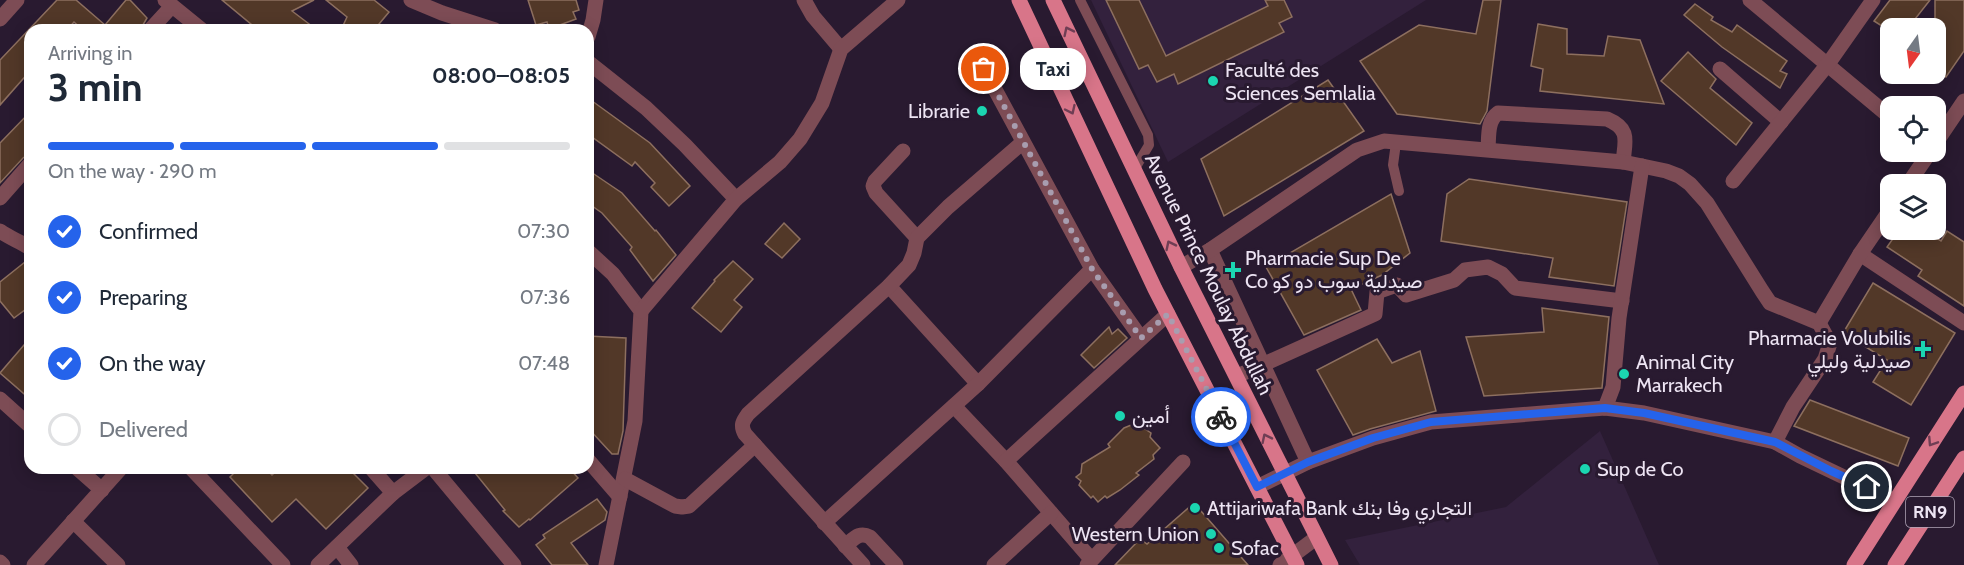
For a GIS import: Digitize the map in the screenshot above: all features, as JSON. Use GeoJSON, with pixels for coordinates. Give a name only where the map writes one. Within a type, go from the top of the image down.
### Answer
{"type":"FeatureCollection","features":[{"type":"Feature","properties":{"kind":"main road"},"geometry":{"type":"LineString","coordinates":[[1019,0],[1168,314],[1257,487],[1289,562]]}},
{"type":"Feature","properties":{"kind":"main road","name":"Avenue Prince Moulay Abdullah"},"geometry":{"type":"LineString","coordinates":[[1053,0],[1181,267],[1331,565]]}},
{"type":"Feature","properties":{"kind":"main road","name":"RN9"},"geometry":{"type":"LineString","coordinates":[[1854,565],[1964,393]]}},
{"type":"Feature","properties":{"kind":"main road","name":"RN9"},"geometry":{"type":"LineString","coordinates":[[1895,565],[1964,458]]}},
{"type":"Feature","properties":{"kind":"street"},"geometry":{"type":"LineString","coordinates":[[0,19],[17,0]]}},
{"type":"Feature","properties":{"kind":"street"},"geometry":{"type":"LineString","coordinates":[[411,0],[476,24]]}},
{"type":"Feature","properties":{"kind":"street"},"geometry":{"type":"LineString","coordinates":[[591,24],[596,0]]}},
{"type":"Feature","properties":{"kind":"street"},"geometry":{"type":"LineString","coordinates":[[804,0],[813,16],[841,49]]}},
{"type":"Feature","properties":{"kind":"street"},"geometry":{"type":"LineString","coordinates":[[606,565],[635,421],[641,311],[736,199],[780,162],[800,139],[822,103],[841,49],[898,0]]}},
{"type":"Feature","properties":{"kind":"street"},"geometry":{"type":"LineString","coordinates":[[1750,0],[1880,108]]}},
{"type":"Feature","properties":{"kind":"street"},"geometry":{"type":"LineString","coordinates":[[1733,181],[1828,64],[1873,0]]}},
{"type":"Feature","properties":{"kind":"street"},"geometry":{"type":"LineString","coordinates":[[154,24],[168,3],[194,24]]}},
{"type":"Feature","properties":{"kind":"street"},"geometry":{"type":"LineString","coordinates":[[594,67],[646,108],[736,199]]}},
{"type":"Feature","properties":{"kind":"street"},"geometry":{"type":"LineString","coordinates":[[984,69],[1092,269],[1141,338]]}},
{"type":"Feature","properties":{"kind":"street"},"geometry":{"type":"LineString","coordinates":[[1720,69],[1780,122]]}},
{"type":"Feature","properties":{"kind":"street"},"geometry":{"type":"LineString","coordinates":[[1946,128],[1964,101]]}},
{"type":"Feature","properties":{"kind":"street"},"geometry":{"type":"LineString","coordinates":[[1488,149],[1490,123],[1498,113],[1607,119],[1617,123],[1625,135],[1623,162]]}},
{"type":"Feature","properties":{"kind":"street"},"geometry":{"type":"LineString","coordinates":[[1181,267],[1210,250],[1357,150],[1384,141],[1623,162],[1666,171],[1690,184],[1707,202],[1770,303],[1819,323],[1830,343],[1826,359],[1793,407],[1775,442]]}},
{"type":"Feature","properties":{"kind":"street"},"geometry":{"type":"LineString","coordinates":[[863,565],[755,445],[742,429],[743,422],[748,414],[909,266],[917,238],[948,207],[1023,142]]}},
{"type":"Feature","properties":{"kind":"street"},"geometry":{"type":"LineString","coordinates":[[903,151],[873,186],[876,193],[917,238]]}},
{"type":"Feature","properties":{"kind":"street"},"geometry":{"type":"LineString","coordinates":[[1605,408],[1613,387],[1622,301],[1642,166]]}},
{"type":"Feature","properties":{"kind":"street"},"geometry":{"type":"LineString","coordinates":[[0,198],[24,171]]}},
{"type":"Feature","properties":{"kind":"street"},"geometry":{"type":"LineString","coordinates":[[1819,323],[1880,225]]}},
{"type":"Feature","properties":{"kind":"street"},"geometry":{"type":"LineString","coordinates":[[3,238],[24,244]]}},
{"type":"Feature","properties":{"kind":"street"},"geometry":{"type":"LineString","coordinates":[[1210,250],[1308,462]]}},
{"type":"Feature","properties":{"kind":"street"},"geometry":{"type":"LineString","coordinates":[[1860,254],[1964,322]]}},
{"type":"Feature","properties":{"kind":"street"},"geometry":{"type":"LineString","coordinates":[[594,257],[613,274],[641,311]]}},
{"type":"Feature","properties":{"kind":"street"},"geometry":{"type":"LineString","coordinates":[[1237,376],[1375,314],[1377,292],[1397,285],[1406,295],[1454,280],[1466,270],[1488,267],[1502,274],[1515,288],[1622,301]]}},
{"type":"Feature","properties":{"kind":"street"},"geometry":{"type":"LineString","coordinates":[[824,523],[978,384],[1092,269]]}},
{"type":"Feature","properties":{"kind":"street"},"geometry":{"type":"LineString","coordinates":[[889,286],[978,384]]}},
{"type":"Feature","properties":{"kind":"street"},"geometry":{"type":"LineString","coordinates":[[1006,461],[1168,314]]}},
{"type":"Feature","properties":{"kind":"street"},"geometry":{"type":"LineString","coordinates":[[0,399],[24,421]]}},
{"type":"Feature","properties":{"kind":"street"},"geometry":{"type":"LineString","coordinates":[[954,406],[1006,461],[1089,562],[1183,462]]}},
{"type":"Feature","properties":{"kind":"street"},"geometry":{"type":"LineString","coordinates":[[1257,487],[1308,462],[1373,438],[1431,422],[1605,408],[1644,413],[1775,442],[1894,501]]}},
{"type":"Feature","properties":{"kind":"street"},"geometry":{"type":"LineString","coordinates":[[625,479],[675,506],[689,506],[755,445]]}},
{"type":"Feature","properties":{"kind":"street"},"geometry":{"type":"LineString","coordinates":[[594,467],[620,497]]}},
{"type":"Feature","properties":{"kind":"street"},"geometry":{"type":"LineString","coordinates":[[84,474],[102,490]]}},
{"type":"Feature","properties":{"kind":"street"},"geometry":{"type":"LineString","coordinates":[[34,565],[116,474]]}},
{"type":"Feature","properties":{"kind":"street"},"geometry":{"type":"LineString","coordinates":[[197,474],[283,565]]}},
{"type":"Feature","properties":{"kind":"street"},"geometry":{"type":"LineString","coordinates":[[376,474],[393,493]]}},
{"type":"Feature","properties":{"kind":"street"},"geometry":{"type":"LineString","coordinates":[[318,565],[393,493],[418,474]]}},
{"type":"Feature","properties":{"kind":"street"},"geometry":{"type":"LineString","coordinates":[[438,474],[514,565]]}},
{"type":"Feature","properties":{"kind":"street"},"geometry":{"type":"LineString","coordinates":[[994,565],[1051,513]]}},
{"type":"Feature","properties":{"kind":"street"},"geometry":{"type":"LineString","coordinates":[[73,521],[118,565]]}},
{"type":"Feature","properties":{"kind":"street"},"geometry":{"type":"LineString","coordinates":[[845,546],[860,534],[864,534],[870,537],[896,565]]}},
{"type":"Feature","properties":{"kind":"street"},"geometry":{"type":"LineString","coordinates":[[1289,562],[1316,538]]}},
{"type":"Feature","properties":{"kind":"street"},"geometry":{"type":"LineString","coordinates":[[337,547],[351,565]]}},
{"type":"Feature","properties":{"kind":"street"},"geometry":{"type":"LineString","coordinates":[[0,562],[3,565]]}},
{"type":"Feature","properties":{"kind":"lane"},"geometry":{"type":"LineString","coordinates":[[1080,0],[1148,135],[1149,145],[1134,170]]}},
{"type":"Feature","properties":{"kind":"lane"},"geometry":{"type":"LineString","coordinates":[[1396,143],[1394,165],[1399,191]]}},
{"type":"Feature","properties":{"kind":"shaded area","name":"Faculté des Sciences Semlalia"},"geometry":{"type":"Polygon","coordinates":[[[1091,0],[1426,0],[1168,162],[1091,0]]]}},
{"type":"Feature","properties":{"kind":"shaded area","name":"Sup de Co"},"geometry":{"type":"Polygon","coordinates":[[[1600,431],[1659,565],[1360,565],[1345,540],[1506,507],[1600,431]]]}},
{"type":"Feature","properties":{"kind":"building"},"geometry":{"type":"Polygon","coordinates":[[[57,0],[76,0],[104,24],[76,24],[74,22],[72,24],[34,24],[57,0]]]}},
{"type":"Feature","properties":{"kind":"building"},"geometry":{"type":"Polygon","coordinates":[[[126,0],[130,0],[147,18],[144,24],[106,24],[126,0]]]}},
{"type":"Feature","properties":{"kind":"building"},"geometry":{"type":"Polygon","coordinates":[[[222,0],[314,0],[292,11],[309,24],[251,24],[222,0]]]}},
{"type":"Feature","properties":{"kind":"building"},"geometry":{"type":"Polygon","coordinates":[[[326,0],[374,0],[389,12],[379,24],[344,24],[347,17],[326,0]]]}},
{"type":"Feature","properties":{"kind":"building"},"geometry":{"type":"Polygon","coordinates":[[[528,0],[576,0],[579,10],[573,12],[576,19],[562,24],[548,24],[547,22],[536,24],[528,0]]]}},
{"type":"Feature","properties":{"kind":"building"},"geometry":{"type":"Polygon","coordinates":[[[1106,0],[1139,0],[1166,56],[1268,6],[1265,0],[1284,0],[1292,17],[1279,23],[1284,32],[1178,84],[1174,74],[1157,82],[1148,65],[1139,69],[1106,0]]]}},
{"type":"Feature","properties":{"kind":"building"},"geometry":{"type":"Polygon","coordinates":[[[1483,0],[1501,0],[1487,111],[1480,124],[1397,114],[1360,61],[1419,25],[1476,34],[1483,0]]]}},
{"type":"Feature","properties":{"kind":"building"},"geometry":{"type":"Polygon","coordinates":[[[1890,0],[1930,0],[1916,18],[1880,18],[1880,25],[1874,21],[1890,0]]]}},
{"type":"Feature","properties":{"kind":"building"},"geometry":{"type":"Polygon","coordinates":[[[1935,0],[1964,0],[1964,51],[1946,77],[1946,18],[1935,18],[1935,0]]]}},
{"type":"Feature","properties":{"kind":"building"},"geometry":{"type":"Polygon","coordinates":[[[1695,4],[1713,17],[1711,20],[1732,32],[1737,25],[1787,61],[1780,71],[1787,74],[1780,88],[1722,47],[1684,15],[1695,4]]]}},
{"type":"Feature","properties":{"kind":"building"},"geometry":{"type":"Polygon","coordinates":[[[1538,24],[1567,29],[1567,54],[1604,56],[1608,36],[1640,40],[1664,104],[1540,91],[1543,69],[1531,66],[1538,24]]]}},
{"type":"Feature","properties":{"kind":"building"},"geometry":{"type":"Polygon","coordinates":[[[24,35],[24,78],[0,105],[0,60],[24,35]]]}},
{"type":"Feature","properties":{"kind":"building"},"geometry":{"type":"Polygon","coordinates":[[[1688,52],[1716,79],[1710,88],[1752,123],[1736,145],[1661,81],[1688,52]]]}},
{"type":"Feature","properties":{"kind":"building"},"geometry":{"type":"Polygon","coordinates":[[[1328,80],[1364,131],[1224,216],[1201,159],[1328,80]]]}},
{"type":"Feature","properties":{"kind":"building"},"geometry":{"type":"Polygon","coordinates":[[[594,102],[650,143],[690,186],[669,206],[651,187],[655,183],[635,162],[632,166],[594,138],[594,102]]]}},
{"type":"Feature","properties":{"kind":"building"},"geometry":{"type":"Polygon","coordinates":[[[24,118],[24,157],[0,183],[0,143],[24,118]]]}},
{"type":"Feature","properties":{"kind":"building"},"geometry":{"type":"Polygon","coordinates":[[[594,174],[622,193],[676,255],[653,281],[630,250],[632,247],[602,213],[594,207],[594,174]]]}},
{"type":"Feature","properties":{"kind":"building"},"geometry":{"type":"Polygon","coordinates":[[[1469,179],[1627,202],[1614,286],[1549,277],[1553,258],[1441,241],[1447,194],[1469,179]]]}},
{"type":"Feature","properties":{"kind":"building"},"geometry":{"type":"Polygon","coordinates":[[[1391,194],[1410,253],[1382,275],[1351,289],[1361,310],[1304,335],[1266,267],[1391,194]]]}},
{"type":"Feature","properties":{"kind":"building"},"geometry":{"type":"Polygon","coordinates":[[[784,223],[800,239],[782,258],[765,244],[784,223]]]}},
{"type":"Feature","properties":{"kind":"building"},"geometry":{"type":"Polygon","coordinates":[[[1947,231],[1964,242],[1964,306],[1918,276],[1922,270],[1887,247],[1892,240],[1946,240],[1947,231]]]}},
{"type":"Feature","properties":{"kind":"building"},"geometry":{"type":"Polygon","coordinates":[[[733,261],[753,279],[734,300],[742,307],[721,332],[692,308],[714,280],[733,261]]]}},
{"type":"Feature","properties":{"kind":"building"},"geometry":{"type":"Polygon","coordinates":[[[24,263],[24,310],[14,318],[0,301],[0,282],[24,263]]]}},
{"type":"Feature","properties":{"kind":"building"},"geometry":{"type":"Polygon","coordinates":[[[1873,283],[1955,333],[1911,405],[1873,382],[1887,360],[1843,333],[1873,283]]]}},
{"type":"Feature","properties":{"kind":"building"},"geometry":{"type":"Polygon","coordinates":[[[1542,308],[1609,317],[1602,388],[1484,396],[1466,337],[1544,332],[1542,308]]]}},
{"type":"Feature","properties":{"kind":"building"},"geometry":{"type":"Polygon","coordinates":[[[1109,327],[1112,334],[1118,329],[1127,338],[1094,368],[1081,355],[1109,327]]]}},
{"type":"Feature","properties":{"kind":"building"},"geometry":{"type":"Polygon","coordinates":[[[594,336],[626,338],[623,431],[618,454],[612,454],[594,434],[594,336]]]}},
{"type":"Feature","properties":{"kind":"building"},"geometry":{"type":"Polygon","coordinates":[[[1377,339],[1392,363],[1420,351],[1436,411],[1353,435],[1317,370],[1377,339]]]}},
{"type":"Feature","properties":{"kind":"building"},"geometry":{"type":"Polygon","coordinates":[[[24,345],[24,394],[0,373],[24,345]]]}},
{"type":"Feature","properties":{"kind":"building"},"geometry":{"type":"Polygon","coordinates":[[[1810,400],[1909,438],[1898,466],[1794,426],[1810,400]]]}},
{"type":"Feature","properties":{"kind":"building"},"geometry":{"type":"Polygon","coordinates":[[[1136,423],[1151,433],[1150,437],[1160,448],[1153,455],[1154,459],[1136,473],[1139,475],[1120,490],[1107,498],[1105,496],[1098,502],[1079,485],[1081,481],[1076,477],[1081,473],[1082,464],[1110,447],[1108,444],[1124,428],[1136,423]]]}},
{"type":"Feature","properties":{"kind":"building"},"geometry":{"type":"Polygon","coordinates":[[[233,474],[354,474],[368,488],[326,529],[296,499],[272,522],[230,477],[233,474]]]}},
{"type":"Feature","properties":{"kind":"building"},"geometry":{"type":"Polygon","coordinates":[[[476,474],[574,474],[578,478],[519,527],[503,511],[505,510],[476,474]]]}},
{"type":"Feature","properties":{"kind":"building"},"geometry":{"type":"Polygon","coordinates":[[[597,499],[607,512],[605,520],[571,543],[588,565],[552,565],[536,545],[545,538],[543,535],[597,499]]]}},
{"type":"Feature","properties":{"kind":"building"},"geometry":{"type":"Polygon","coordinates":[[[1194,503],[1248,565],[1115,565],[1140,539],[1147,544],[1194,503]]]}},
{"type":"Feature","properties":{"kind":"way so far"},"geometry":{"type":"LineString","coordinates":[[984,69],[1092,269],[1141,338],[1168,314],[1221,417]]}},
{"type":"Feature","properties":{"kind":"place","name":"Taxi"},"geometry":{"type":"Point","coordinates":[984,69]}},
{"type":"Feature","properties":{"kind":"place","name":"Faculté des Sciences Semlalia"},"geometry":{"type":"Point","coordinates":[1213,81]}},
{"type":"Feature","properties":{"kind":"place","name":"Librarie"},"geometry":{"type":"Point","coordinates":[982,111]}},
{"type":"Feature","properties":{"kind":"place","name":"Pharmacie Sup De Co صيدلية سوب دو كو"},"geometry":{"type":"Point","coordinates":[1233,270]}},
{"type":"Feature","properties":{"kind":"place","name":"Pharmacie Volubilis صيدلية وليلي"},"geometry":{"type":"Point","coordinates":[1923,349]}},
{"type":"Feature","properties":{"kind":"place","name":"Animal City Marrakech"},"geometry":{"type":"Point","coordinates":[1624,374]}},
{"type":"Feature","properties":{"kind":"place","name":"أمين"},"geometry":{"type":"Point","coordinates":[1120,416]}},
{"type":"Feature","properties":{"kind":"place","name":"Sup de Co"},"geometry":{"type":"Point","coordinates":[1585,469]}},
{"type":"Feature","properties":{"kind":"place","name":"Attijariwafa Bank التجاري وفا بنك"},"geometry":{"type":"Point","coordinates":[1195,508]}},
{"type":"Feature","properties":{"kind":"place","name":"Western Union"},"geometry":{"type":"Point","coordinates":[1211,534]}},
{"type":"Feature","properties":{"kind":"place","name":"Sofac"},"geometry":{"type":"Point","coordinates":[1219,548]}},
{"type":"Feature","properties":{"kind":"route"},"geometry":{"type":"LineString","coordinates":[[1221,417],[1257,487],[1308,462],[1373,438],[1431,422],[1605,408],[1644,413],[1775,442],[1867,487]]}}]}
